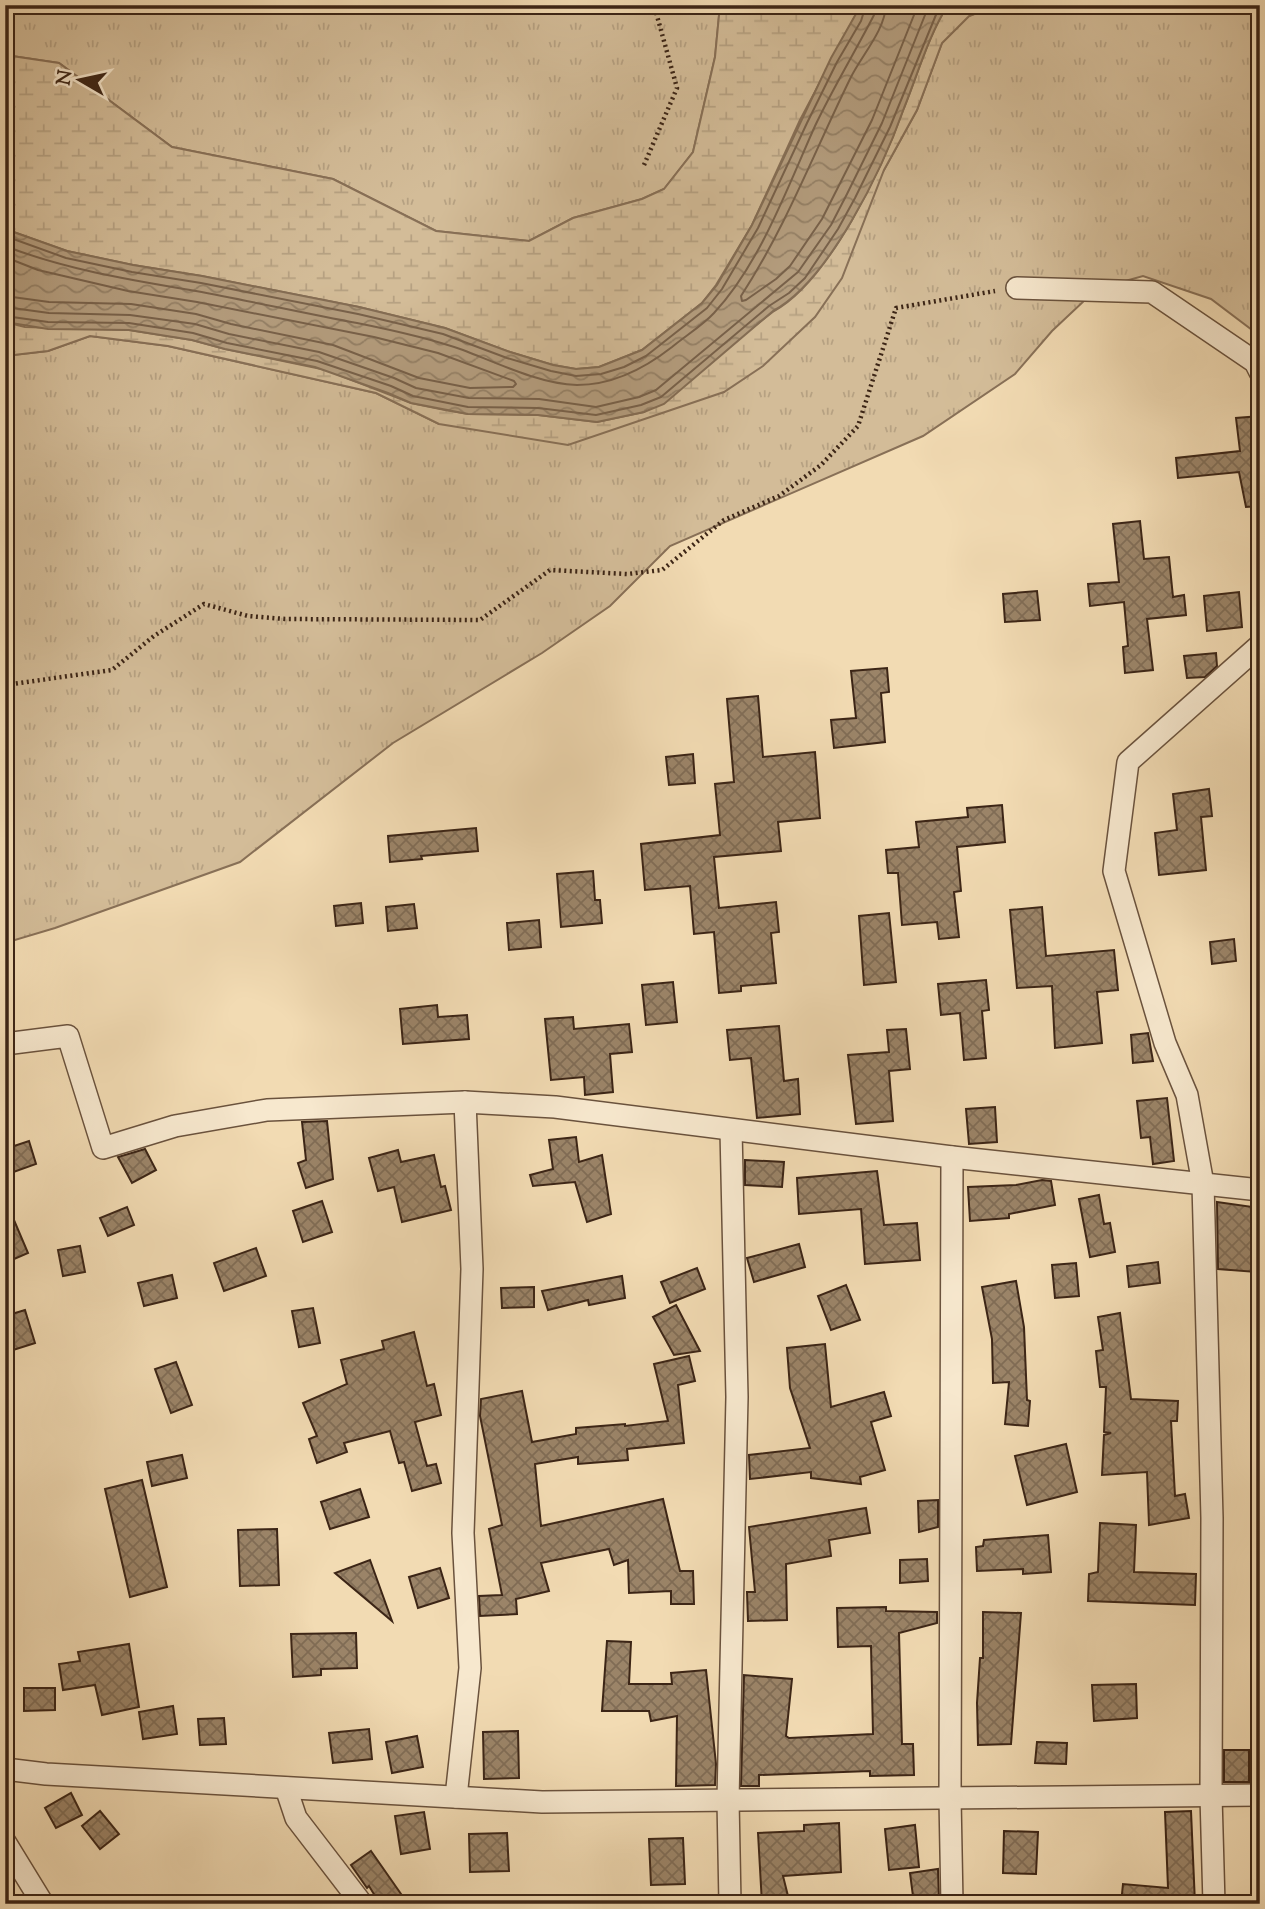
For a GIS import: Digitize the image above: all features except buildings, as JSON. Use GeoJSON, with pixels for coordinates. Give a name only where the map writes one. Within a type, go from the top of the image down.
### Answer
{"type":"FeatureCollection","features":[{"type":"Feature","properties":{"kind":"street"},"geometry":{"type":"LineString","coordinates":[[1017,288],[1152,292],[1255,362],[1260,372]]}},
{"type":"Feature","properties":{"kind":"street"},"geometry":{"type":"LineString","coordinates":[[1214,1904],[1211,1796],[1212,1518],[1203,1184],[1187,1095],[1165,1043],[1114,871],[1128,762],[1260,645]]}},
{"type":"Feature","properties":{"kind":"street"},"geometry":{"type":"LineString","coordinates":[[5,1044],[68,1036],[103,1149],[175,1126],[267,1110],[465,1102],[555,1107],[952,1157],[1260,1190]]}},
{"type":"Feature","properties":{"kind":"street"},"geometry":{"type":"LineString","coordinates":[[456,1797],[470,1668],[463,1533],[472,1269],[465,1102]]}},
{"type":"Feature","properties":{"kind":"street"},"geometry":{"type":"LineString","coordinates":[[730,1904],[728,1800],[737,1397],[731,1130]]}},
{"type":"Feature","properties":{"kind":"street"},"geometry":{"type":"LineString","coordinates":[[951,1904],[952,1157]]}},
{"type":"Feature","properties":{"kind":"street"},"geometry":{"type":"LineString","coordinates":[[5,1769],[46,1774],[542,1802],[1260,1795]]}},
{"type":"Feature","properties":{"kind":"street"},"geometry":{"type":"LineString","coordinates":[[286,1788],[296,1818],[362,1904]]}},
{"type":"Feature","properties":{"kind":"street"},"geometry":{"type":"LineString","coordinates":[[5,1842],[43,1904]]}},
{"type":"Feature","properties":{"kind":"path"},"geometry":{"type":"LineString","coordinates":[[644,165],[677,88],[654,5]]}},
{"type":"Feature","properties":{"kind":"path"},"geometry":{"type":"LineString","coordinates":[[5,685],[112,670],[154,636],[204,604],[248,616],[285,619],[480,620],[551,570],[627,575],[662,570],[724,520],[779,496],[821,465],[858,426],[896,308],[1017,288]]}},
{"type":"Feature","properties":{"kind":"green space"},"geometry":{"type":"Polygon","coordinates":[[[5,5],[720,5],[715,57],[693,152],[664,189],[642,199],[573,218],[529,241],[436,231],[333,179],[172,147],[59,63],[5,55],[5,5]]]}},
{"type":"Feature","properties":{"kind":"green space"},"geometry":{"type":"Polygon","coordinates":[[[720,5],[861,5],[800,120],[752,225],[716,285],[702,303],[642,350],[599,367],[576,369],[553,365],[445,328],[359,307],[67,251],[5,229],[5,55],[59,63],[172,147],[333,179],[436,231],[529,241],[573,218],[642,199],[664,189],[693,152],[715,57],[720,5]]]}},
{"type":"Feature","properties":{"kind":"green space"},"geometry":{"type":"Polygon","coordinates":[[[948,5],[998,5],[969,16],[942,43],[917,110],[884,170],[842,278],[815,317],[763,366],[724,392],[568,445],[439,424],[376,393],[168,346],[90,336],[48,351],[5,356],[5,322],[25,327],[129,330],[192,340],[326,370],[411,403],[468,414],[538,415],[597,422],[644,412],[795,296],[815,275],[852,220],[883,160],[929,42],[948,5]]]}},
{"type":"Feature","properties":{"kind":"green space"},"geometry":{"type":"Polygon","coordinates":[[[998,5],[1260,5],[1260,336],[1211,299],[1143,276],[1111,285],[1086,299],[1052,331],[1015,374],[923,436],[670,546],[610,606],[542,653],[393,743],[240,862],[55,928],[5,943],[5,356],[48,351],[90,336],[168,346],[376,393],[439,424],[724,392],[884,170],[917,110],[942,43],[969,16],[998,5]]]}},
{"type":"Feature","properties":{"kind":"water"},"geometry":{"type":"Polygon","coordinates":[[[861,5],[948,5],[929,42],[895,133],[868,191],[834,249],[794,296],[664,404],[644,412],[597,422],[538,415],[468,414],[411,403],[315,367],[192,340],[129,330],[48,329],[5,322],[5,229],[67,251],[359,307],[445,328],[553,365],[576,369],[599,367],[642,350],[702,303],[717,285],[752,225],[831,58],[861,5]]]}}]}
